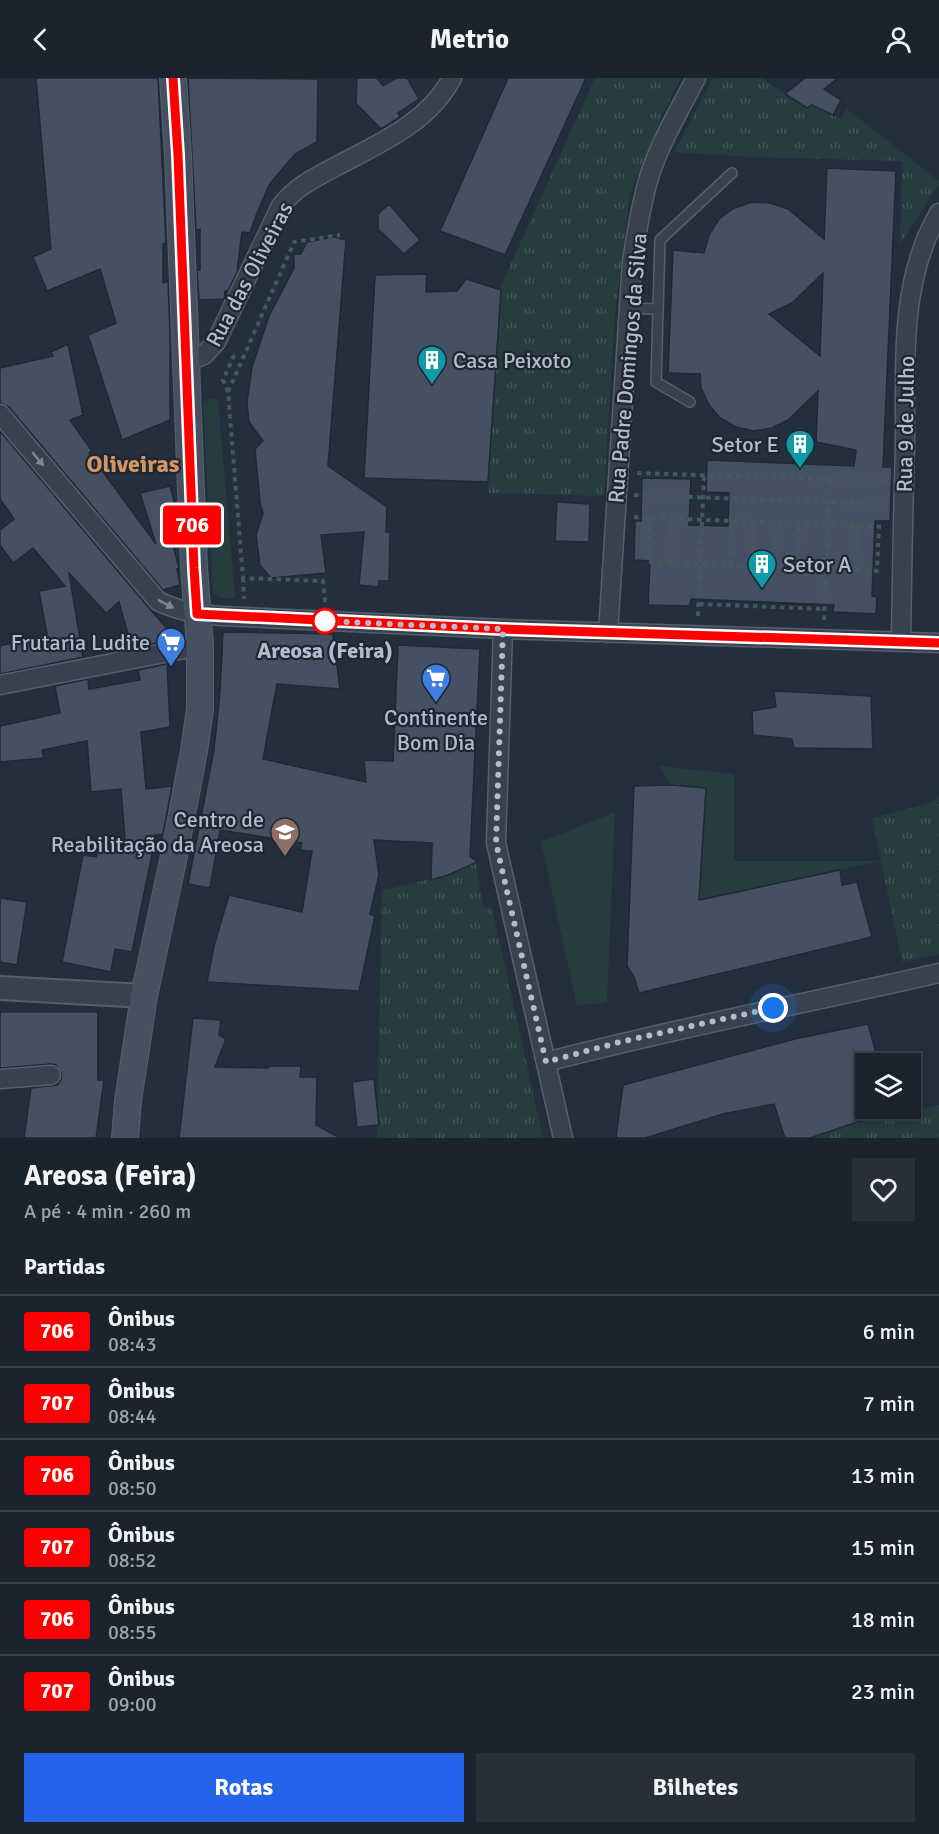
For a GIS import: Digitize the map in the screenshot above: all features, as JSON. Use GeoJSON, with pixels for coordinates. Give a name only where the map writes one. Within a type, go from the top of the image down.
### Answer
{"type":"FeatureCollection","features":[{"type":"Feature","properties":{"kind":"main road"},"geometry":{"type":"LineString","coordinates":[[125,1138],[128,1101],[144,996],[194,751],[200,709],[200,646],[173,78]]}},
{"type":"Feature","properties":{"kind":"street","name":"Rua das Oliveiras"},"geometry":{"type":"LineString","coordinates":[[186,362],[204,356],[216,342],[281,206],[289,195],[410,125],[443,96],[452,78]]}},
{"type":"Feature","properties":{"kind":"street","name":"Rua Padre Domingos da Silva"},"geometry":{"type":"LineString","coordinates":[[608,633],[628,308],[637,231],[651,173],[696,78]]}},
{"type":"Feature","properties":{"kind":"street","name":"Rua 9 de Julho"},"geometry":{"type":"LineString","coordinates":[[901,641],[907,320],[917,263],[939,213]]}},
{"type":"Feature","properties":{"kind":"street"},"geometry":{"type":"LineString","coordinates":[[0,414],[158,601],[172,608],[197,614],[503,629],[939,643]]}},
{"type":"Feature","properties":{"kind":"street"},"geometry":{"type":"LineString","coordinates":[[503,629],[496,843],[563,1138]]}},
{"type":"Feature","properties":{"kind":"street"},"geometry":{"type":"LineString","coordinates":[[0,685],[200,646]]}},
{"type":"Feature","properties":{"kind":"street"},"geometry":{"type":"LineString","coordinates":[[546,1062],[620,1042],[939,973]]}},
{"type":"Feature","properties":{"kind":"street"},"geometry":{"type":"LineString","coordinates":[[0,988],[144,996]]}},
{"type":"Feature","properties":{"kind":"street"},"geometry":{"type":"LineString","coordinates":[[0,1079],[51,1075]]}},
{"type":"Feature","properties":{"kind":"lane"},"geometry":{"type":"LineString","coordinates":[[690,402],[656,382],[660,240],[732,173]]}},
{"type":"Feature","properties":{"kind":"lane"},"geometry":{"type":"LineString","coordinates":[[628,308],[657,309]]}},
{"type":"Feature","properties":{"kind":"path"},"geometry":{"type":"LineString","coordinates":[[228,392],[294,242],[340,235]]}},
{"type":"Feature","properties":{"kind":"path"},"geometry":{"type":"LineString","coordinates":[[237,347],[223,380],[228,392],[243,578],[322,580],[328,621]]}},
{"type":"Feature","properties":{"kind":"path"},"geometry":{"type":"LineString","coordinates":[[637,477],[637,473],[887,481],[887,486]]}},
{"type":"Feature","properties":{"kind":"path"},"geometry":{"type":"LineString","coordinates":[[704,476],[698,616],[708,616]]}},
{"type":"Feature","properties":{"kind":"path"},"geometry":{"type":"LineString","coordinates":[[814,620],[824,621],[830,479]]}},
{"type":"Feature","properties":{"kind":"path"},"geometry":{"type":"LineString","coordinates":[[617,494],[904,505]]}},
{"type":"Feature","properties":{"kind":"path"},"geometry":{"type":"LineString","coordinates":[[615,516],[903,527]]}},
{"type":"Feature","properties":{"kind":"path"},"geometry":{"type":"LineString","coordinates":[[650,518],[648,562],[730,566],[877,571],[879,526]]}},
{"type":"Feature","properties":{"kind":"path"},"geometry":{"type":"LineString","coordinates":[[671,563],[672,519]]}},
{"type":"Feature","properties":{"kind":"path"},"geometry":{"type":"LineString","coordinates":[[730,566],[732,521]]}},
{"type":"Feature","properties":{"kind":"path"},"geometry":{"type":"LineString","coordinates":[[752,566],[754,522]]}},
{"type":"Feature","properties":{"kind":"path"},"geometry":{"type":"LineString","coordinates":[[775,567],[776,523]]}},
{"type":"Feature","properties":{"kind":"path"},"geometry":{"type":"LineString","coordinates":[[797,568],[799,523]]}},
{"type":"Feature","properties":{"kind":"path"},"geometry":{"type":"LineString","coordinates":[[856,570],[858,526]]}},
{"type":"Feature","properties":{"kind":"path"},"geometry":{"type":"LineString","coordinates":[[699,604],[825,609]]}},
{"type":"Feature","properties":{"kind":"green space"},"geometry":{"type":"Polygon","coordinates":[[[595,78],[681,78],[664,111],[630,193],[615,314],[604,496],[489,493],[501,286],[595,78]]]}},
{"type":"Feature","properties":{"kind":"green space"},"geometry":{"type":"Polygon","coordinates":[[[713,78],[761,78],[807,108],[812,105],[841,119],[847,109],[939,181],[900,244],[902,161],[750,157],[674,152],[713,78]]]}},
{"type":"Feature","properties":{"kind":"green space"},"geometry":{"type":"Polygon","coordinates":[[[218,399],[235,598],[220,598],[213,593],[203,402],[218,399]]]}},
{"type":"Feature","properties":{"kind":"green space"},"geometry":{"type":"Polygon","coordinates":[[[659,766],[734,774],[734,861],[881,861],[699,900],[706,788],[671,785],[659,766]]]}},
{"type":"Feature","properties":{"kind":"green space"},"geometry":{"type":"Polygon","coordinates":[[[939,796],[939,954],[902,962],[872,818],[930,803],[939,796]]]}},
{"type":"Feature","properties":{"kind":"green space"},"geometry":{"type":"Polygon","coordinates":[[[615,812],[607,1002],[577,1006],[541,842],[615,812]]]}},
{"type":"Feature","properties":{"kind":"green space"},"geometry":{"type":"Polygon","coordinates":[[[476,862],[483,907],[492,908],[543,1138],[377,1138],[382,890],[430,879],[476,862]]]}},
{"type":"Feature","properties":{"kind":"green space"},"geometry":{"type":"Polygon","coordinates":[[[939,1105],[939,1138],[785,1138],[874,1119],[921,1119],[921,1109],[939,1105]]]}},
{"type":"Feature","properties":{"kind":"building"},"geometry":{"type":"Polygon","coordinates":[[[36,78],[158,78],[166,243],[163,244],[163,283],[168,281],[170,332],[170,420],[122,440],[88,335],[116,323],[100,269],[47,291],[33,257],[51,249],[36,78]]]}},
{"type":"Feature","properties":{"kind":"building"},"geometry":{"type":"Polygon","coordinates":[[[188,78],[318,79],[317,142],[295,154],[269,185],[250,233],[242,232],[237,272],[228,291],[225,291],[224,299],[199,300],[197,271],[200,270],[200,229],[196,231],[188,78]]]}},
{"type":"Feature","properties":{"kind":"building"},"geometry":{"type":"Polygon","coordinates":[[[357,78],[377,78],[383,86],[396,78],[407,78],[419,99],[398,113],[400,117],[381,129],[356,103],[357,78]]]}},
{"type":"Feature","properties":{"kind":"building"},"geometry":{"type":"Polygon","coordinates":[[[508,78],[586,78],[505,255],[440,231],[508,78]]]}},
{"type":"Feature","properties":{"kind":"building"},"geometry":{"type":"Polygon","coordinates":[[[805,78],[838,78],[824,89],[841,100],[833,115],[812,105],[807,108],[785,94],[805,78]]]}},
{"type":"Feature","properties":{"kind":"building"},"geometry":{"type":"Polygon","coordinates":[[[827,168],[896,171],[883,467],[892,467],[890,521],[875,521],[872,596],[877,597],[876,614],[833,612],[834,605],[691,599],[690,606],[648,605],[650,561],[634,560],[635,521],[641,521],[642,478],[691,479],[689,525],[728,526],[729,493],[706,492],[707,460],[854,466],[856,450],[816,442],[818,391],[788,420],[772,428],[754,431],[736,427],[720,418],[709,405],[701,388],[700,374],[668,373],[673,250],[704,253],[709,235],[719,219],[734,208],[752,202],[770,203],[788,209],[824,239],[827,168]],[[823,273],[792,303],[769,314],[820,356],[823,273]]]}},
{"type":"Feature","properties":{"kind":"building"},"geometry":{"type":"Polygon","coordinates":[[[389,204],[420,240],[404,254],[378,229],[378,214],[389,204]]]}},
{"type":"Feature","properties":{"kind":"building"},"geometry":{"type":"Polygon","coordinates":[[[334,237],[346,240],[328,466],[387,507],[386,532],[390,532],[389,581],[379,581],[378,587],[359,585],[364,532],[321,535],[326,573],[271,578],[260,565],[256,535],[263,513],[255,449],[263,441],[249,422],[247,402],[252,367],[269,316],[294,268],[294,254],[301,254],[307,242],[334,237]]]}},
{"type":"Feature","properties":{"kind":"building","name":"Casa Peixoto"},"geometry":{"type":"Polygon","coordinates":[[[427,274],[426,292],[457,291],[466,279],[501,290],[488,482],[364,478],[375,275],[427,274]]]}},
{"type":"Feature","properties":{"kind":"building"},"geometry":{"type":"Polygon","coordinates":[[[68,344],[83,415],[70,420],[92,451],[89,453],[156,544],[140,493],[170,486],[177,513],[166,519],[179,568],[177,569],[180,585],[163,590],[9,407],[0,403],[0,368],[53,356],[51,352],[68,344]]]}},
{"type":"Feature","properties":{"kind":"building"},"geometry":{"type":"Polygon","coordinates":[[[0,431],[176,639],[132,648],[119,602],[106,613],[69,573],[83,657],[0,674],[0,646],[47,634],[39,591],[65,586],[33,548],[13,563],[0,545],[0,530],[14,519],[0,499],[0,431]]]}},
{"type":"Feature","properties":{"kind":"building"},"geometry":{"type":"Polygon","coordinates":[[[557,502],[590,504],[589,542],[555,541],[557,502]]]}},
{"type":"Feature","properties":{"kind":"building"},"geometry":{"type":"Polygon","coordinates":[[[223,632],[333,634],[340,689],[277,684],[263,759],[366,782],[364,760],[393,761],[398,645],[480,649],[470,856],[477,862],[431,880],[432,843],[374,840],[379,875],[370,914],[375,916],[359,991],[207,982],[214,946],[229,895],[302,912],[312,851],[300,850],[302,843],[220,830],[210,888],[188,884],[214,750],[223,632]]]}},
{"type":"Feature","properties":{"kind":"building"},"geometry":{"type":"Polygon","coordinates":[[[167,664],[170,727],[141,732],[146,789],[172,786],[163,834],[156,835],[132,952],[115,949],[111,972],[62,962],[83,855],[96,857],[98,850],[113,853],[114,849],[126,851],[121,789],[91,792],[87,741],[42,750],[44,758],[0,762],[0,726],[60,713],[55,686],[88,679],[89,689],[140,680],[138,670],[167,664]]]}},
{"type":"Feature","properties":{"kind":"building"},"geometry":{"type":"Polygon","coordinates":[[[774,691],[871,696],[873,749],[794,748],[792,739],[753,735],[752,711],[776,707],[774,691]]]}},
{"type":"Feature","properties":{"kind":"building"},"geometry":{"type":"Polygon","coordinates":[[[671,785],[706,788],[699,900],[840,870],[842,885],[857,882],[872,937],[639,993],[634,977],[627,966],[634,786],[671,785]]]}},
{"type":"Feature","properties":{"kind":"building"},"geometry":{"type":"Polygon","coordinates":[[[0,898],[27,902],[17,965],[0,962],[0,898]]]}},
{"type":"Feature","properties":{"kind":"building"},"geometry":{"type":"Polygon","coordinates":[[[0,1012],[98,1012],[98,1080],[104,1080],[96,1138],[24,1138],[31,1088],[57,1085],[62,1074],[56,1065],[51,1064],[0,1068],[0,1012]]]}},
{"type":"Feature","properties":{"kind":"building"},"geometry":{"type":"Polygon","coordinates":[[[193,1018],[221,1020],[219,1035],[226,1039],[215,1067],[301,1066],[300,1077],[317,1077],[316,1125],[340,1138],[179,1138],[193,1018]]]}},
{"type":"Feature","properties":{"kind":"building"},"geometry":{"type":"Polygon","coordinates":[[[868,1024],[876,1053],[855,1053],[855,1119],[866,1119],[810,1138],[785,1138],[774,1104],[723,1114],[645,1138],[616,1138],[623,1085],[795,1039],[868,1024]]]}},
{"type":"Feature","properties":{"kind":"building"},"geometry":{"type":"Polygon","coordinates":[[[374,1079],[379,1125],[357,1127],[352,1082],[374,1079]]]}},
{"type":"Feature","properties":{"kind":"bus line","name":"706"},"geometry":{"type":"LineString","coordinates":[[173,78],[197,614],[503,629],[939,643]]}},
{"type":"Feature","properties":{"kind":"place","name":"Casa Peixoto"},"geometry":{"type":"Point","coordinates":[432,386]}},
{"type":"Feature","properties":{"kind":"place","name":"Setor E"},"geometry":{"type":"Point","coordinates":[800,470]}},
{"type":"Feature","properties":{"kind":"place","name":"Setor A"},"geometry":{"type":"Point","coordinates":[762,590]}},
{"type":"Feature","properties":{"kind":"place","name":"Areosa (Feira)"},"geometry":{"type":"Point","coordinates":[325,621]}},
{"type":"Feature","properties":{"kind":"place","name":"Frutaria Ludite"},"geometry":{"type":"Point","coordinates":[171,668]}},
{"type":"Feature","properties":{"kind":"place","name":"Continente Bom Dia"},"geometry":{"type":"Point","coordinates":[436,704]}},
{"type":"Feature","properties":{"kind":"place","name":"Centro de Reabilitação da Areosa"},"geometry":{"type":"Point","coordinates":[285,858]}},
{"type":"Feature","properties":{"kind":"district","name":"Oliveiras"},"geometry":{"type":"Point","coordinates":[133,464]}},
{"type":"Feature","properties":{"kind":"route"},"geometry":{"type":"LineString","coordinates":[[325,621],[503,629],[496,843],[546,1062],[620,1042],[773,1008]]}}]}
